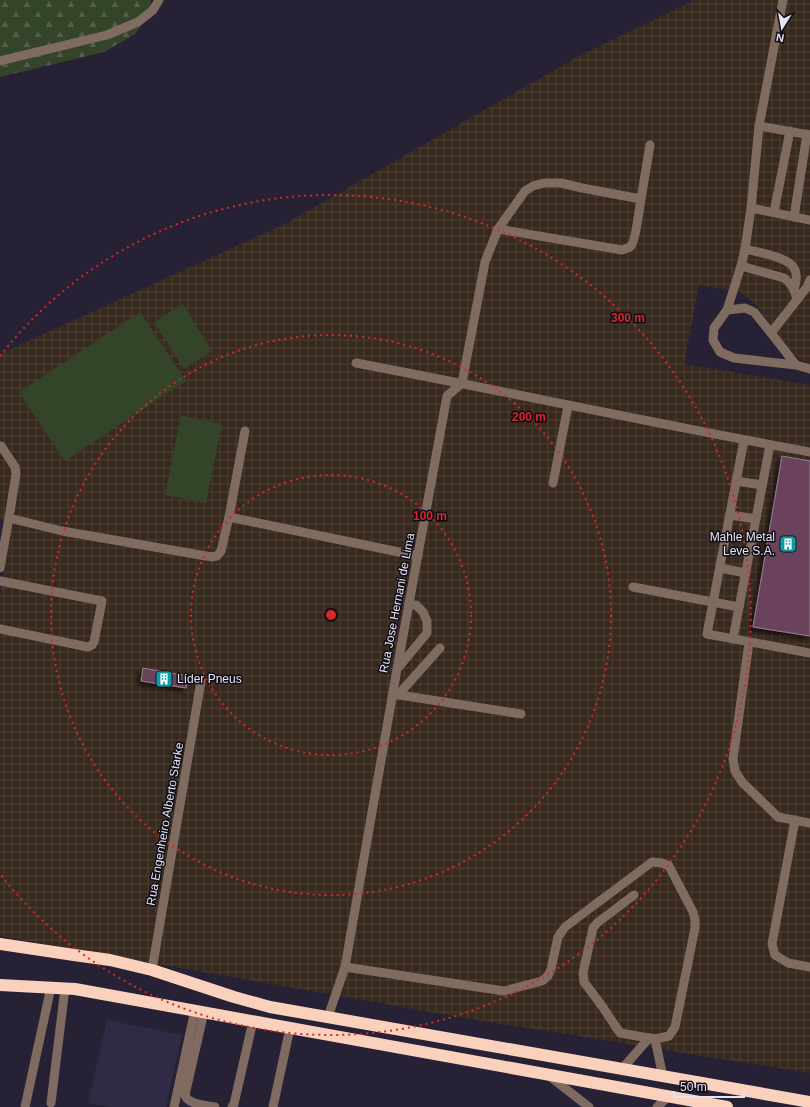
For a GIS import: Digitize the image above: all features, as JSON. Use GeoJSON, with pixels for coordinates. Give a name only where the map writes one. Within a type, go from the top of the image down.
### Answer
{"type":"FeatureCollection","features":[{"type":"Feature","properties":{"kind":"highway"},"geometry":{"type":"LineString","coordinates":[[0,944],[110,960],[152,970],[234,997],[270,1006],[810,1102]]}},
{"type":"Feature","properties":{"kind":"highway"},"geometry":{"type":"LineString","coordinates":[[0,985],[75,989],[727,1107]]}},
{"type":"Feature","properties":{"kind":"street"},"geometry":{"type":"LineString","coordinates":[[0,61],[107,35],[138,22],[153,10],[159,0]]}},
{"type":"Feature","properties":{"kind":"street"},"geometry":{"type":"LineString","coordinates":[[783,0],[759,126],[751,208],[745,249],[727,310],[714,328],[713,340],[720,352],[734,358],[796,365],[810,369]]}},
{"type":"Feature","properties":{"kind":"street"},"geometry":{"type":"LineString","coordinates":[[759,126],[809,135],[794,217]]}},
{"type":"Feature","properties":{"kind":"street"},"geometry":{"type":"LineString","coordinates":[[774,212],[790,131]]}},
{"type":"Feature","properties":{"kind":"street"},"geometry":{"type":"LineString","coordinates":[[498,229],[622,250],[631,246],[634,239],[650,145]]}},
{"type":"Feature","properties":{"kind":"street"},"geometry":{"type":"LineString","coordinates":[[462,383],[485,262],[498,229],[525,191],[533,186],[544,183],[561,183],[641,200]]}},
{"type":"Feature","properties":{"kind":"street"},"geometry":{"type":"LineString","coordinates":[[751,208],[810,220]]}},
{"type":"Feature","properties":{"kind":"street"},"geometry":{"type":"LineString","coordinates":[[745,249],[787,261],[794,267],[796,274],[797,281],[794,290]]}},
{"type":"Feature","properties":{"kind":"street"},"geometry":{"type":"LineString","coordinates":[[741,266],[784,278],[790,282],[797,300]]}},
{"type":"Feature","properties":{"kind":"street"},"geometry":{"type":"LineString","coordinates":[[771,332],[807,287],[810,280]]}},
{"type":"Feature","properties":{"kind":"street"},"geometry":{"type":"LineString","coordinates":[[727,310],[745,308],[754,312],[796,365]]}},
{"type":"Feature","properties":{"kind":"street"},"geometry":{"type":"LineString","coordinates":[[356,363],[462,383],[568,406],[810,452]]}},
{"type":"Feature","properties":{"kind":"street","name":"Rua Jose Hernani de Lima"},"geometry":{"type":"LineString","coordinates":[[328,1017],[345,967],[396,695],[397,669],[410,605],[447,396],[462,383]]}},
{"type":"Feature","properties":{"kind":"street"},"geometry":{"type":"LineString","coordinates":[[553,484],[568,406]]}},
{"type":"Feature","properties":{"kind":"street"},"geometry":{"type":"LineString","coordinates":[[9,518],[62,531],[212,557],[217,556],[221,551],[230,517],[245,431]]}},
{"type":"Feature","properties":{"kind":"street"},"geometry":{"type":"LineString","coordinates":[[744,440],[707,634],[810,653]]}},
{"type":"Feature","properties":{"kind":"street"},"geometry":{"type":"LineString","coordinates":[[733,639],[770,445]]}},
{"type":"Feature","properties":{"kind":"street"},"geometry":{"type":"LineString","coordinates":[[0,568],[3,534],[9,518],[16,474],[15,467],[1,446]]}},
{"type":"Feature","properties":{"kind":"street"},"geometry":{"type":"LineString","coordinates":[[736,481],[762,485]]}},
{"type":"Feature","properties":{"kind":"street"},"geometry":{"type":"LineString","coordinates":[[730,515],[756,519]]}},
{"type":"Feature","properties":{"kind":"street"},"geometry":{"type":"LineString","coordinates":[[230,517],[418,556]]}},
{"type":"Feature","properties":{"kind":"street"},"geometry":{"type":"LineString","coordinates":[[720,568],[746,573]]}},
{"type":"Feature","properties":{"kind":"street"},"geometry":{"type":"LineString","coordinates":[[0,581],[102,601],[94,642],[88,647],[0,629]]}},
{"type":"Feature","properties":{"kind":"street"},"geometry":{"type":"LineString","coordinates":[[633,587],[740,607]]}},
{"type":"Feature","properties":{"kind":"street"},"geometry":{"type":"LineString","coordinates":[[397,669],[427,633],[427,621],[423,612],[416,605],[410,605]]}},
{"type":"Feature","properties":{"kind":"street"},"geometry":{"type":"LineString","coordinates":[[749,642],[733,759],[735,771],[742,782],[778,817],[810,823]]}},
{"type":"Feature","properties":{"kind":"street"},"geometry":{"type":"LineString","coordinates":[[396,695],[440,648]]}},
{"type":"Feature","properties":{"kind":"street","name":"Rua Engenheiro Alberto Starke"},"geometry":{"type":"LineString","coordinates":[[152,970],[201,681]]}},
{"type":"Feature","properties":{"kind":"street"},"geometry":{"type":"LineString","coordinates":[[396,695],[521,714]]}},
{"type":"Feature","properties":{"kind":"street"},"geometry":{"type":"LineString","coordinates":[[795,820],[772,944],[775,955],[788,963],[810,967]]}},
{"type":"Feature","properties":{"kind":"street"},"geometry":{"type":"LineString","coordinates":[[345,967],[504,991],[542,981],[548,976],[551,969],[558,937],[565,927],[652,862],[662,863],[669,866],[693,912],[695,920],[695,928],[675,1028],[669,1036],[652,1039],[620,1033],[584,982],[583,973],[593,928],[634,895]]}},
{"type":"Feature","properties":{"kind":"street"},"geometry":{"type":"LineString","coordinates":[[25,1107],[51,987]]}},
{"type":"Feature","properties":{"kind":"street"},"geometry":{"type":"LineString","coordinates":[[51,1103],[65,988]]}},
{"type":"Feature","properties":{"kind":"street"},"geometry":{"type":"LineString","coordinates":[[174,1107],[199,1011]]}},
{"type":"Feature","properties":{"kind":"street"},"geometry":{"type":"LineString","coordinates":[[199,1011],[185,1095],[186,1099],[191,1102],[215,1107]]}},
{"type":"Feature","properties":{"kind":"street"},"geometry":{"type":"LineString","coordinates":[[232,1107],[234,1104],[253,1021]]}},
{"type":"Feature","properties":{"kind":"street"},"geometry":{"type":"LineString","coordinates":[[273,1107],[290,1028]]}},
{"type":"Feature","properties":{"kind":"street"},"geometry":{"type":"LineString","coordinates":[[622,1069],[652,1039]]}},
{"type":"Feature","properties":{"kind":"street"},"geometry":{"type":"LineString","coordinates":[[652,1039],[663,1077]]}},
{"type":"Feature","properties":{"kind":"street"},"geometry":{"type":"LineString","coordinates":[[547,1074],[589,1107]]}},
{"type":"Feature","properties":{"kind":"street"},"geometry":{"type":"LineString","coordinates":[[658,1107],[668,1096]]}},
{"type":"Feature","properties":{"kind":"shaded area"},"geometry":{"type":"Polygon","coordinates":[[[695,0],[810,0],[810,365],[792,353],[755,304],[741,292],[699,285],[684,364],[810,385],[810,1073],[465,1018],[0,936],[0,594],[13,523],[0,520],[0,354],[285,224],[581,55],[695,0]]]}},
{"type":"Feature","properties":{"kind":"shaded area"},"geometry":{"type":"Polygon","coordinates":[[[107,1020],[182,1035],[166,1107],[112,1107],[88,1103],[107,1020]]]}},
{"type":"Feature","properties":{"kind":"green space"},"geometry":{"type":"Polygon","coordinates":[[[0,0],[151,0],[150,11],[135,34],[104,52],[0,77],[0,0]]]}},
{"type":"Feature","properties":{"kind":"green space"},"geometry":{"type":"Polygon","coordinates":[[[183,304],[212,351],[184,369],[154,322],[183,304]]]}},
{"type":"Feature","properties":{"kind":"green space"},"geometry":{"type":"Polygon","coordinates":[[[140,312],[186,381],[65,461],[19,392],[140,312]]]}},
{"type":"Feature","properties":{"kind":"green space"},"geometry":{"type":"Polygon","coordinates":[[[181,415],[222,424],[206,503],[165,495],[181,415]]]}},
{"type":"Feature","properties":{"kind":"building","name":"Mahle Metal Leve S.A."},"geometry":{"type":"Polygon","coordinates":[[[782,456],[810,461],[810,636],[753,627],[782,456]]]}},
{"type":"Feature","properties":{"kind":"building","name":"Líder Pneus"},"geometry":{"type":"Polygon","coordinates":[[[143,668],[188,676],[186,688],[141,681],[143,668]]]}},
{"type":"Feature","properties":{"kind":"place","name":"Mahle Metal Leve S.A."},"geometry":{"type":"Point","coordinates":[788,544]}},
{"type":"Feature","properties":{"kind":"place","name":"Líder Pneus"},"geometry":{"type":"Point","coordinates":[164,679]}}]}
